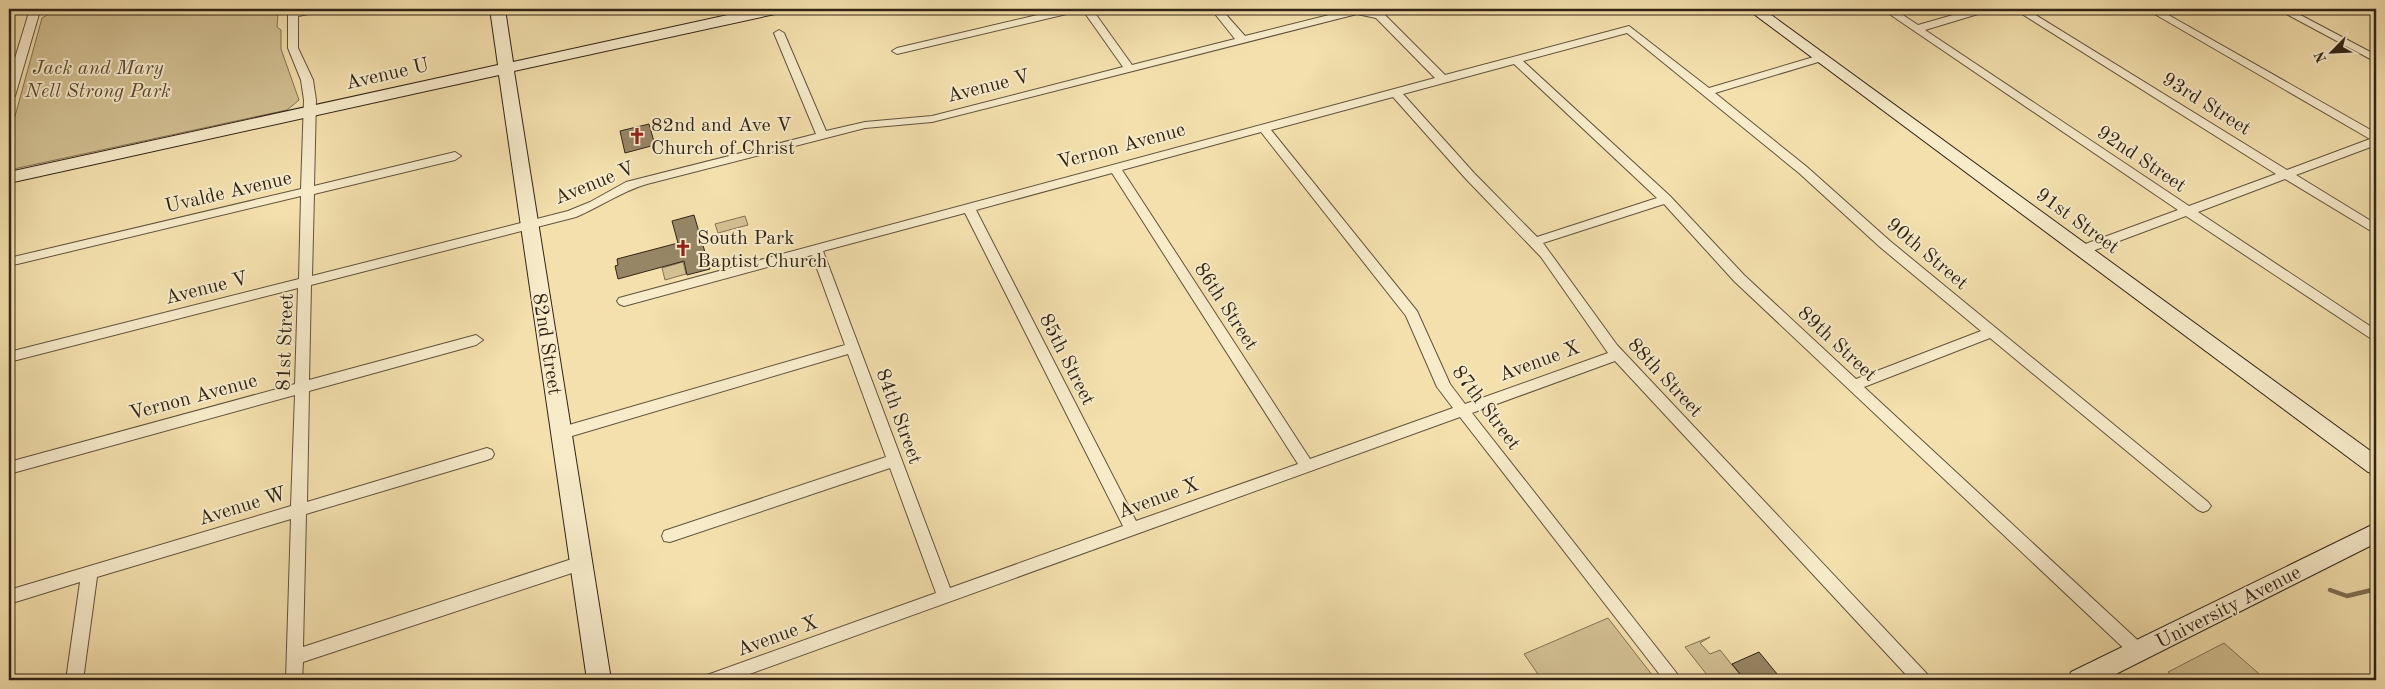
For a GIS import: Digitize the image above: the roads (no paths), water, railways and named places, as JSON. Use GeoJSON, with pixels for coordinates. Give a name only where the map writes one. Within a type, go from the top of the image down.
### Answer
{"type":"FeatureCollection","features":[{"type":"Feature","properties":{"kind":"street"},"geometry":{"type":"LineString","coordinates":[[9,95],[34,10],[50,9]]}},
{"type":"Feature","properties":{"kind":"street"},"geometry":{"type":"LineString","coordinates":[[293,12],[320,9]]}},
{"type":"Feature","properties":{"kind":"street","name":"82nd Street"},"geometry":{"type":"LineString","coordinates":[[497,9],[599,680]]}},
{"type":"Feature","properties":{"kind":"street","name":"Avenue U"},"geometry":{"type":"LineString","coordinates":[[9,178],[775,9]]}},
{"type":"Feature","properties":{"kind":"street"},"geometry":{"type":"LineString","coordinates":[[897,51],[1076,9]]}},
{"type":"Feature","properties":{"kind":"street"},"geometry":{"type":"LineString","coordinates":[[1088,9],[1130,69]]}},
{"type":"Feature","properties":{"kind":"street"},"geometry":{"type":"LineString","coordinates":[[1216,9],[1242,40]]}},
{"type":"Feature","properties":{"kind":"street","name":"91st Street"},"geometry":{"type":"LineString","coordinates":[[1754,9],[2376,466]]}},
{"type":"Feature","properties":{"kind":"street","name":"92nd Street"},"geometry":{"type":"LineString","coordinates":[[1887,9],[2376,337]]}},
{"type":"Feature","properties":{"kind":"street"},"geometry":{"type":"LineString","coordinates":[[1917,29],[1984,9]]}},
{"type":"Feature","properties":{"kind":"street","name":"93rd Street"},"geometry":{"type":"LineString","coordinates":[[2018,9],[2376,230]]}},
{"type":"Feature","properties":{"kind":"street"},"geometry":{"type":"LineString","coordinates":[[2151,9],[2376,140]]}},
{"type":"Feature","properties":{"kind":"street"},"geometry":{"type":"LineString","coordinates":[[2282,9],[2376,59]]}},
{"type":"Feature","properties":{"kind":"street","name":"81st Street"},"geometry":{"type":"LineString","coordinates":[[293,12],[293,48],[307,80],[310,100],[294,680]]}},
{"type":"Feature","properties":{"kind":"street","name":"Avenue V"},"geometry":{"type":"LineString","coordinates":[[9,357],[530,225],[587,209],[630,185],[822,135],[865,125],[932,119],[1357,12],[1370,12],[1380,16],[1440,78]]}},
{"type":"Feature","properties":{"kind":"street","name":"Vernon Avenue"},"geometry":{"type":"LineString","coordinates":[[624,301],[1440,78],[1516,60],[1630,28]]}},
{"type":"Feature","properties":{"kind":"street","name":"90th Street"},"geometry":{"type":"LineString","coordinates":[[1630,28],[1803,170],[1885,244],[2203,506]]}},
{"type":"Feature","properties":{"kind":"street"},"geometry":{"type":"LineString","coordinates":[[779,33],[822,135]]}},
{"type":"Feature","properties":{"kind":"street"},"geometry":{"type":"LineString","coordinates":[[1707,92],[1821,58]]}},
{"type":"Feature","properties":{"kind":"street","name":"89th Street"},"geometry":{"type":"LineString","coordinates":[[1516,60],[1666,199],[1739,278],[2138,651]]}},
{"type":"Feature","properties":{"kind":"street","name":"88th Street"},"geometry":{"type":"LineString","coordinates":[[1394,91],[1534,242],[1563,277],[1582,310],[1617,355],[1922,680]]}},
{"type":"Feature","properties":{"kind":"street","name":"87th Street"},"geometry":{"type":"LineString","coordinates":[[1263,127],[1412,314],[1420,329],[1432,365],[1444,387],[1674,680]]}},
{"type":"Feature","properties":{"kind":"street"},"geometry":{"type":"LineString","coordinates":[[2082,250],[2376,140]]}},
{"type":"Feature","properties":{"kind":"street","name":"Uvalde Avenue"},"geometry":{"type":"LineString","coordinates":[[9,262],[455,156]]}},
{"type":"Feature","properties":{"kind":"street","name":"86th Street"},"geometry":{"type":"LineString","coordinates":[[1114,167],[1307,466]]}},
{"type":"Feature","properties":{"kind":"street"},"geometry":{"type":"LineString","coordinates":[[1534,242],[1666,199]]}},
{"type":"Feature","properties":{"kind":"street","name":"85th Street"},"geometry":{"type":"LineString","coordinates":[[968,208],[1132,529]]}},
{"type":"Feature","properties":{"kind":"street","name":"84th Street"},"geometry":{"type":"LineString","coordinates":[[816,249],[945,596]]}},
{"type":"Feature","properties":{"kind":"street"},"geometry":{"type":"LineString","coordinates":[[1854,385],[1991,332]]}},
{"type":"Feature","properties":{"kind":"street","name":"Vernon Avenue"},"geometry":{"type":"LineString","coordinates":[[9,468],[476,340]]}},
{"type":"Feature","properties":{"kind":"street"},"geometry":{"type":"LineString","coordinates":[[562,433],[853,348]]}},
{"type":"Feature","properties":{"kind":"street","name":"Avenue X"},"geometry":{"type":"LineString","coordinates":[[713,680],[1617,355]]}},
{"type":"Feature","properties":{"kind":"street","name":"Avenue W"},"geometry":{"type":"LineString","coordinates":[[9,597],[487,454]]}},
{"type":"Feature","properties":{"kind":"street"},"geometry":{"type":"LineString","coordinates":[[670,536],[895,460]]}},
{"type":"Feature","properties":{"kind":"street","name":"University Avenue"},"geometry":{"type":"LineString","coordinates":[[2080,680],[2376,532]]}},
{"type":"Feature","properties":{"kind":"street"},"geometry":{"type":"LineString","coordinates":[[295,657],[581,563]]}},
{"type":"Feature","properties":{"kind":"street"},"geometry":{"type":"LineString","coordinates":[[74,680],[90,572]]}},
{"type":"Feature","properties":{"kind":"waterway"},"geometry":{"type":"LineString","coordinates":[[2330,590],[2347,596],[2376,589]]}},
{"type":"Feature","properties":{"kind":"place","name":"82nd and Ave V Church of Christ"},"geometry":{"type":"Point","coordinates":[637,136]}},
{"type":"Feature","properties":{"kind":"place","name":"South Park Baptist Church"},"geometry":{"type":"Point","coordinates":[683,248]}},
{"type":"Feature","properties":{"kind":"park label","name":"Jack and Mary Nell Strong Park"},"geometry":{"type":"Point","coordinates":[98,78]}}]}
